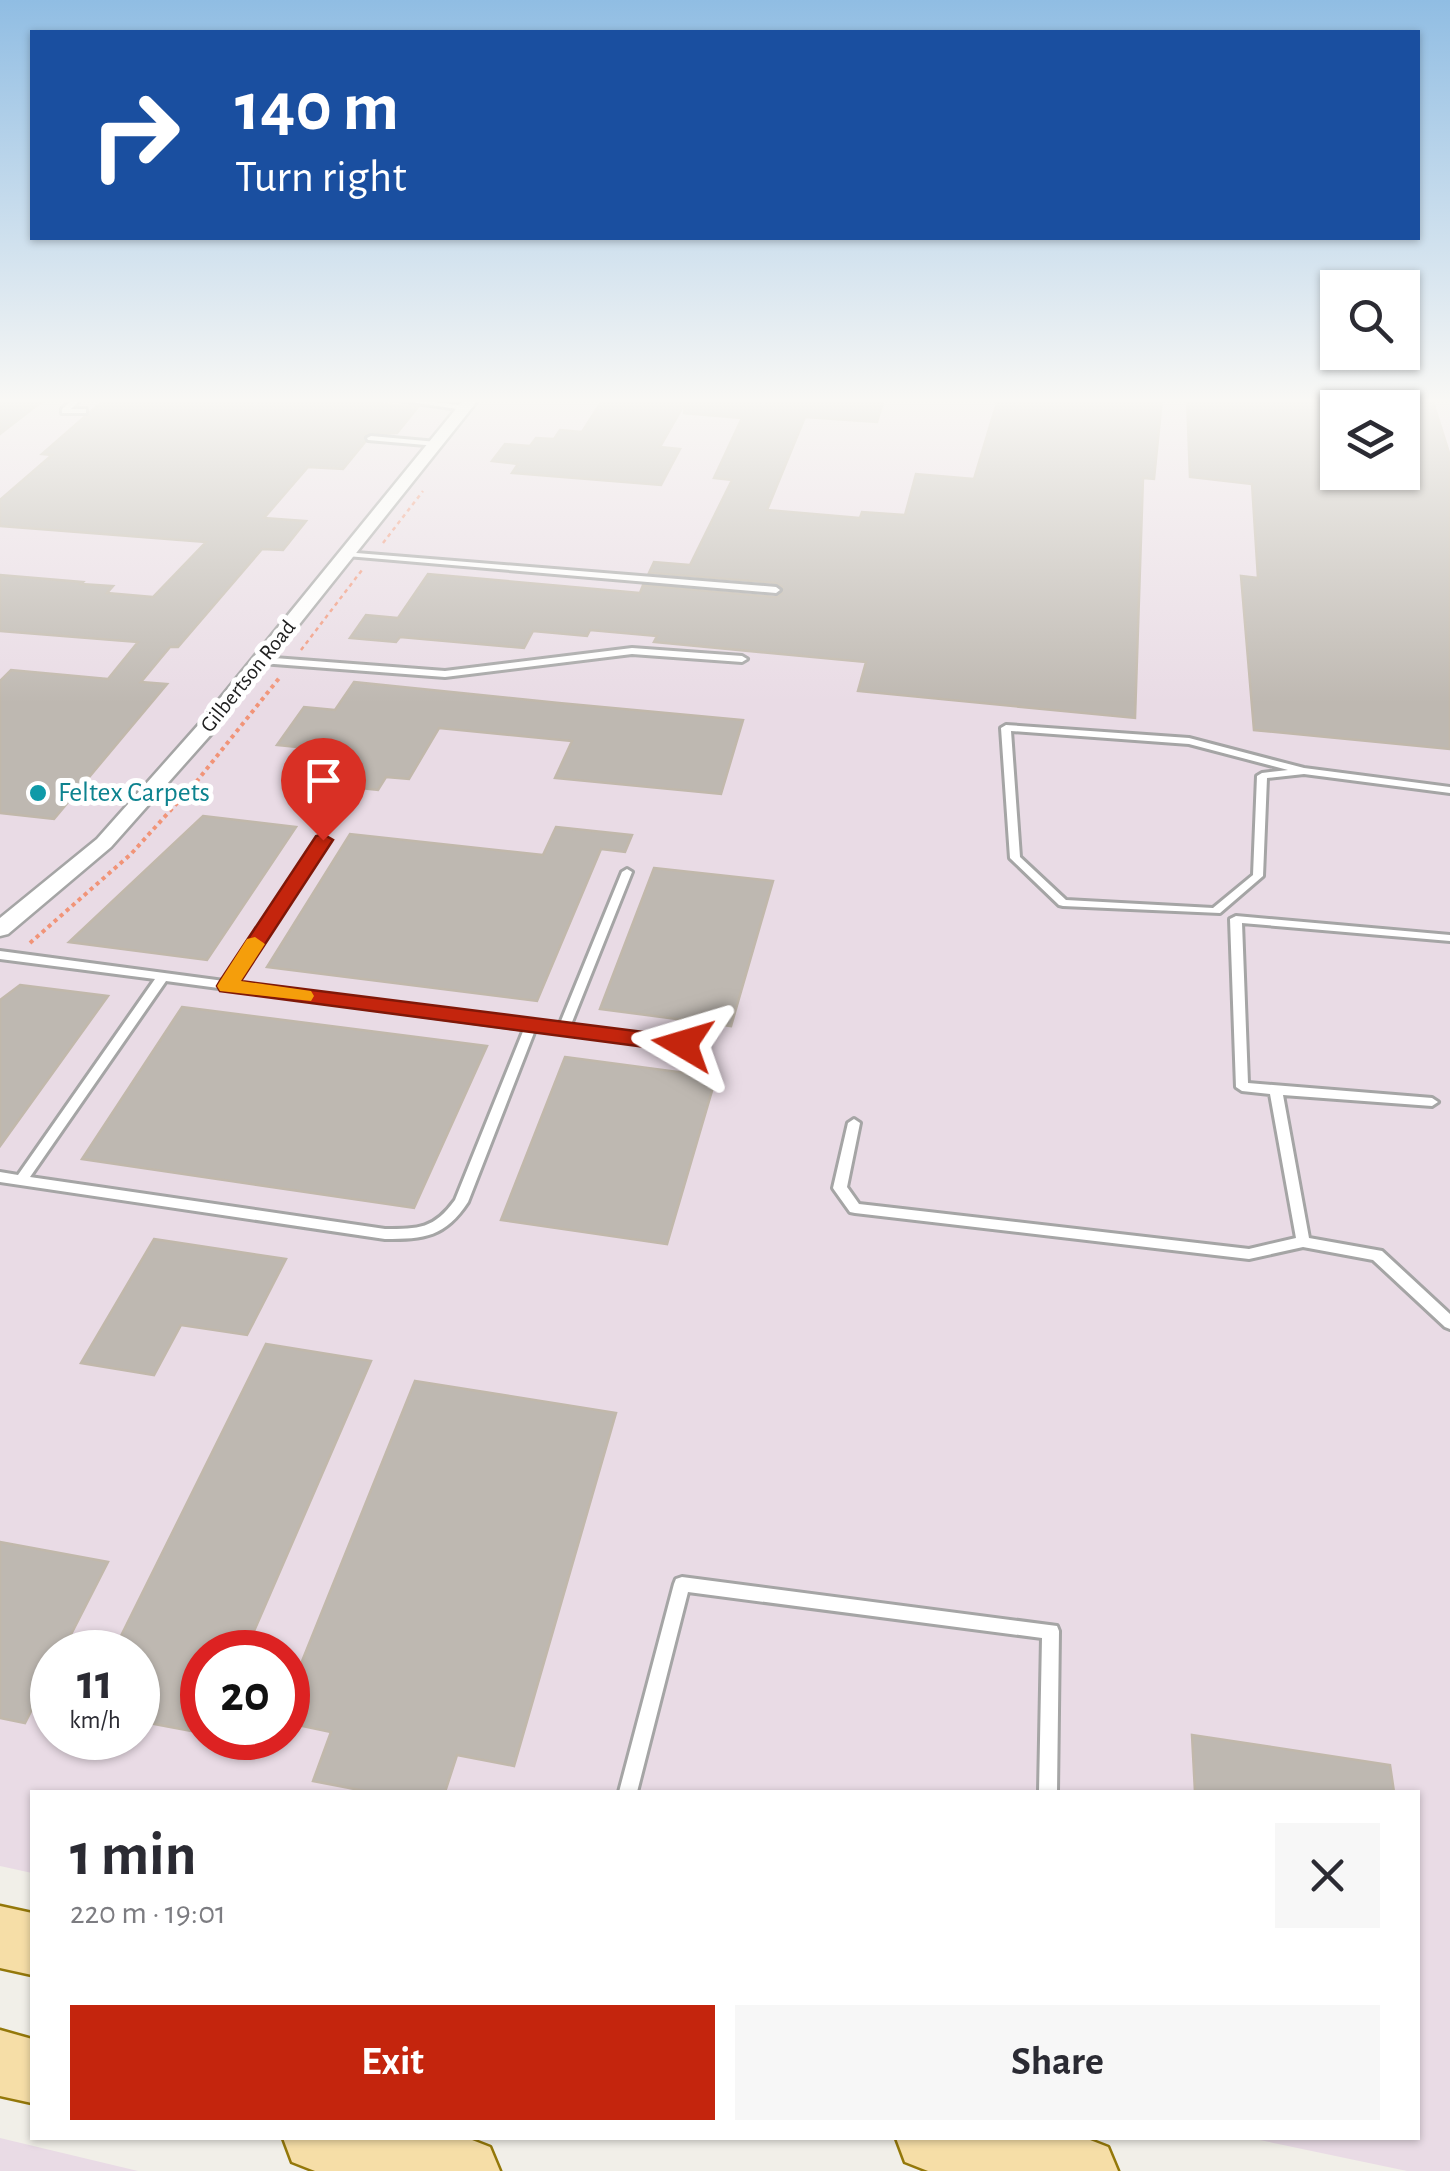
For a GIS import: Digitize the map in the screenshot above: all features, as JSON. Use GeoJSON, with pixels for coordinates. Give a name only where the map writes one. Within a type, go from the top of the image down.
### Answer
{"type":"FeatureCollection","features":[{"type":"Feature","properties":{"kind":"main road"},"geometry":{"type":"LineString","coordinates":[[0,1937],[30,1944]]}},
{"type":"Feature","properties":{"kind":"main road"},"geometry":{"type":"LineString","coordinates":[[0,2064],[30,2071]]}},
{"type":"Feature","properties":{"kind":"main road"},"geometry":{"type":"LineString","coordinates":[[942,2140],[1058,2157]]}},
{"type":"Feature","properties":{"kind":"main road"},"geometry":{"type":"LineString","coordinates":[[351,2150],[466,2171]]}},
{"type":"Feature","properties":{"kind":"street","name":"Gilbertson Road"},"geometry":{"type":"LineString","coordinates":[[0,929],[104,842],[262,660],[391,500]]}},
{"type":"Feature","properties":{"kind":"lane"},"geometry":{"type":"LineString","coordinates":[[348,554],[776,590]]}},
{"type":"Feature","properties":{"kind":"lane"},"geometry":{"type":"LineString","coordinates":[[262,660],[445,674],[632,651],[742,659]]}},
{"type":"Feature","properties":{"kind":"lane"},"geometry":{"type":"LineString","coordinates":[[1304,771],[1262,776],[1258,876],[1216,910],[1062,902],[1015,858],[1006,728],[1189,741],[1304,771],[1450,790]]}},
{"type":"Feature","properties":{"kind":"lane"},"geometry":{"type":"LineString","coordinates":[[227,986],[323,840]]}},
{"type":"Feature","properties":{"kind":"lane"},"geometry":{"type":"LineString","coordinates":[[563,1030],[627,872]]}},
{"type":"Feature","properties":{"kind":"lane"},"geometry":{"type":"LineString","coordinates":[[1432,1102],[1242,1087],[1236,918],[1450,938]]}},
{"type":"Feature","properties":{"kind":"lane"},"geometry":{"type":"LineString","coordinates":[[0,954],[683,1044]]}},
{"type":"Feature","properties":{"kind":"lane"},"geometry":{"type":"LineString","coordinates":[[21,1180],[162,977]]}},
{"type":"Feature","properties":{"kind":"lane"},"geometry":{"type":"LineString","coordinates":[[0,1177],[385,1234],[423,1234],[447,1224],[462,1202],[531,1026]]}},
{"type":"Feature","properties":{"kind":"lane"},"geometry":{"type":"LineString","coordinates":[[1276,1090],[1302,1242]]}},
{"type":"Feature","properties":{"kind":"lane"},"geometry":{"type":"LineString","coordinates":[[854,1123],[840,1188],[856,1208],[1249,1254],[1302,1242],[1378,1254],[1450,1323]]}},
{"type":"Feature","properties":{"kind":"lane"},"geometry":{"type":"LineString","coordinates":[[629,1790],[682,1584],[1051,1631],[1048,1790]]}},
{"type":"Feature","properties":{"kind":"shaded area"},"geometry":{"type":"Polygon","coordinates":[[[0,500],[1450,500],[1450,2171],[1407,2171],[1260,2140],[1420,2140],[1420,1790],[30,1790],[30,1873],[0,1866],[0,500]]]}},
{"type":"Feature","properties":{"kind":"shaded area"},"geometry":{"type":"Polygon","coordinates":[[[0,2138],[138,2171],[0,2171],[0,2138]]]}},
{"type":"Feature","properties":{"kind":"building"},"geometry":{"type":"Polygon","coordinates":[[[0,500],[279,500],[264,518],[306,521],[283,550],[262,549],[178,647],[170,647],[141,682],[167,684],[54,819],[0,813],[0,681],[11,670],[108,679],[138,642],[0,631],[0,575],[113,586],[107,593],[153,597],[206,542],[0,526],[0,500]]]}},
{"type":"Feature","properties":{"kind":"building"},"geometry":{"type":"Polygon","coordinates":[[[722,500],[771,500],[767,510],[860,518],[862,512],[905,515],[909,500],[1142,500],[1135,718],[858,691],[866,662],[654,642],[657,636],[590,630],[587,636],[533,631],[524,648],[400,637],[396,642],[350,638],[366,615],[398,618],[428,574],[640,593],[643,585],[776,597],[782,593],[782,587],[776,583],[649,573],[654,562],[690,565],[722,500]]]}},
{"type":"Feature","properties":{"kind":"building"},"geometry":{"type":"Polygon","coordinates":[[[1253,500],[1450,500],[1450,749],[1254,730],[1241,576],[1258,578],[1253,500]]]}},
{"type":"Feature","properties":{"kind":"building"},"geometry":{"type":"Polygon","coordinates":[[[354,682],[743,720],[721,794],[555,778],[572,741],[439,728],[409,779],[386,777],[378,790],[286,780],[307,748],[277,745],[304,707],[335,710],[354,682]]]}},
{"type":"Feature","properties":{"kind":"building"},"geometry":{"type":"Polygon","coordinates":[[[203,816],[296,827],[207,960],[69,942],[203,816]]]}},
{"type":"Feature","properties":{"kind":"building"},"geometry":{"type":"Polygon","coordinates":[[[556,827],[632,835],[625,852],[601,849],[537,1001],[267,967],[350,834],[543,855],[556,827]]]}},
{"type":"Feature","properties":{"kind":"building"},"geometry":{"type":"Polygon","coordinates":[[[654,868],[773,881],[731,1026],[600,1009],[654,868]]]}},
{"type":"Feature","properties":{"kind":"building"},"geometry":{"type":"Polygon","coordinates":[[[20,985],[108,996],[0,1146],[0,1000],[20,985]]]}},
{"type":"Feature","properties":{"kind":"building"},"geometry":{"type":"Polygon","coordinates":[[[182,1007],[487,1046],[414,1208],[82,1159],[182,1007]]]}},
{"type":"Feature","properties":{"kind":"building"},"geometry":{"type":"Polygon","coordinates":[[[565,1057],[716,1077],[667,1244],[501,1220],[565,1057]]]}},
{"type":"Feature","properties":{"kind":"building"},"geometry":{"type":"Polygon","coordinates":[[[154,1239],[286,1259],[247,1335],[181,1325],[154,1375],[81,1363],[154,1239]]]}},
{"type":"Feature","properties":{"kind":"building"},"geometry":{"type":"Polygon","coordinates":[[[266,1344],[371,1361],[255,1630],[180,1630],[180,1729],[160,1725],[160,1630],[124,1630],[266,1344]]]}},
{"type":"Feature","properties":{"kind":"building"},"geometry":{"type":"Polygon","coordinates":[[[415,1381],[616,1413],[514,1766],[457,1755],[446,1790],[360,1790],[313,1781],[331,1732],[310,1728],[310,1641],[415,1381]]]}},
{"type":"Feature","properties":{"kind":"building"},"geometry":{"type":"Polygon","coordinates":[[[0,1542],[108,1562],[73,1630],[30,1630],[30,1713],[25,1723],[0,1718],[0,1542]]]}},
{"type":"Feature","properties":{"kind":"building"},"geometry":{"type":"Polygon","coordinates":[[[1192,1735],[1390,1765],[1394,1790],[1195,1790],[1192,1735]]]}},
{"type":"Feature","properties":{"kind":"slow traffic"},"geometry":{"type":"LineString","coordinates":[[255,944],[227,986],[303,996]]}},
{"type":"Feature","properties":{"kind":"place","name":"Feltex Carpets"},"geometry":{"type":"Point","coordinates":[38,793]}},
{"type":"Feature","properties":{"kind":"route"},"geometry":{"type":"LineString","coordinates":[[323,840],[227,986],[683,1044]]}}]}
